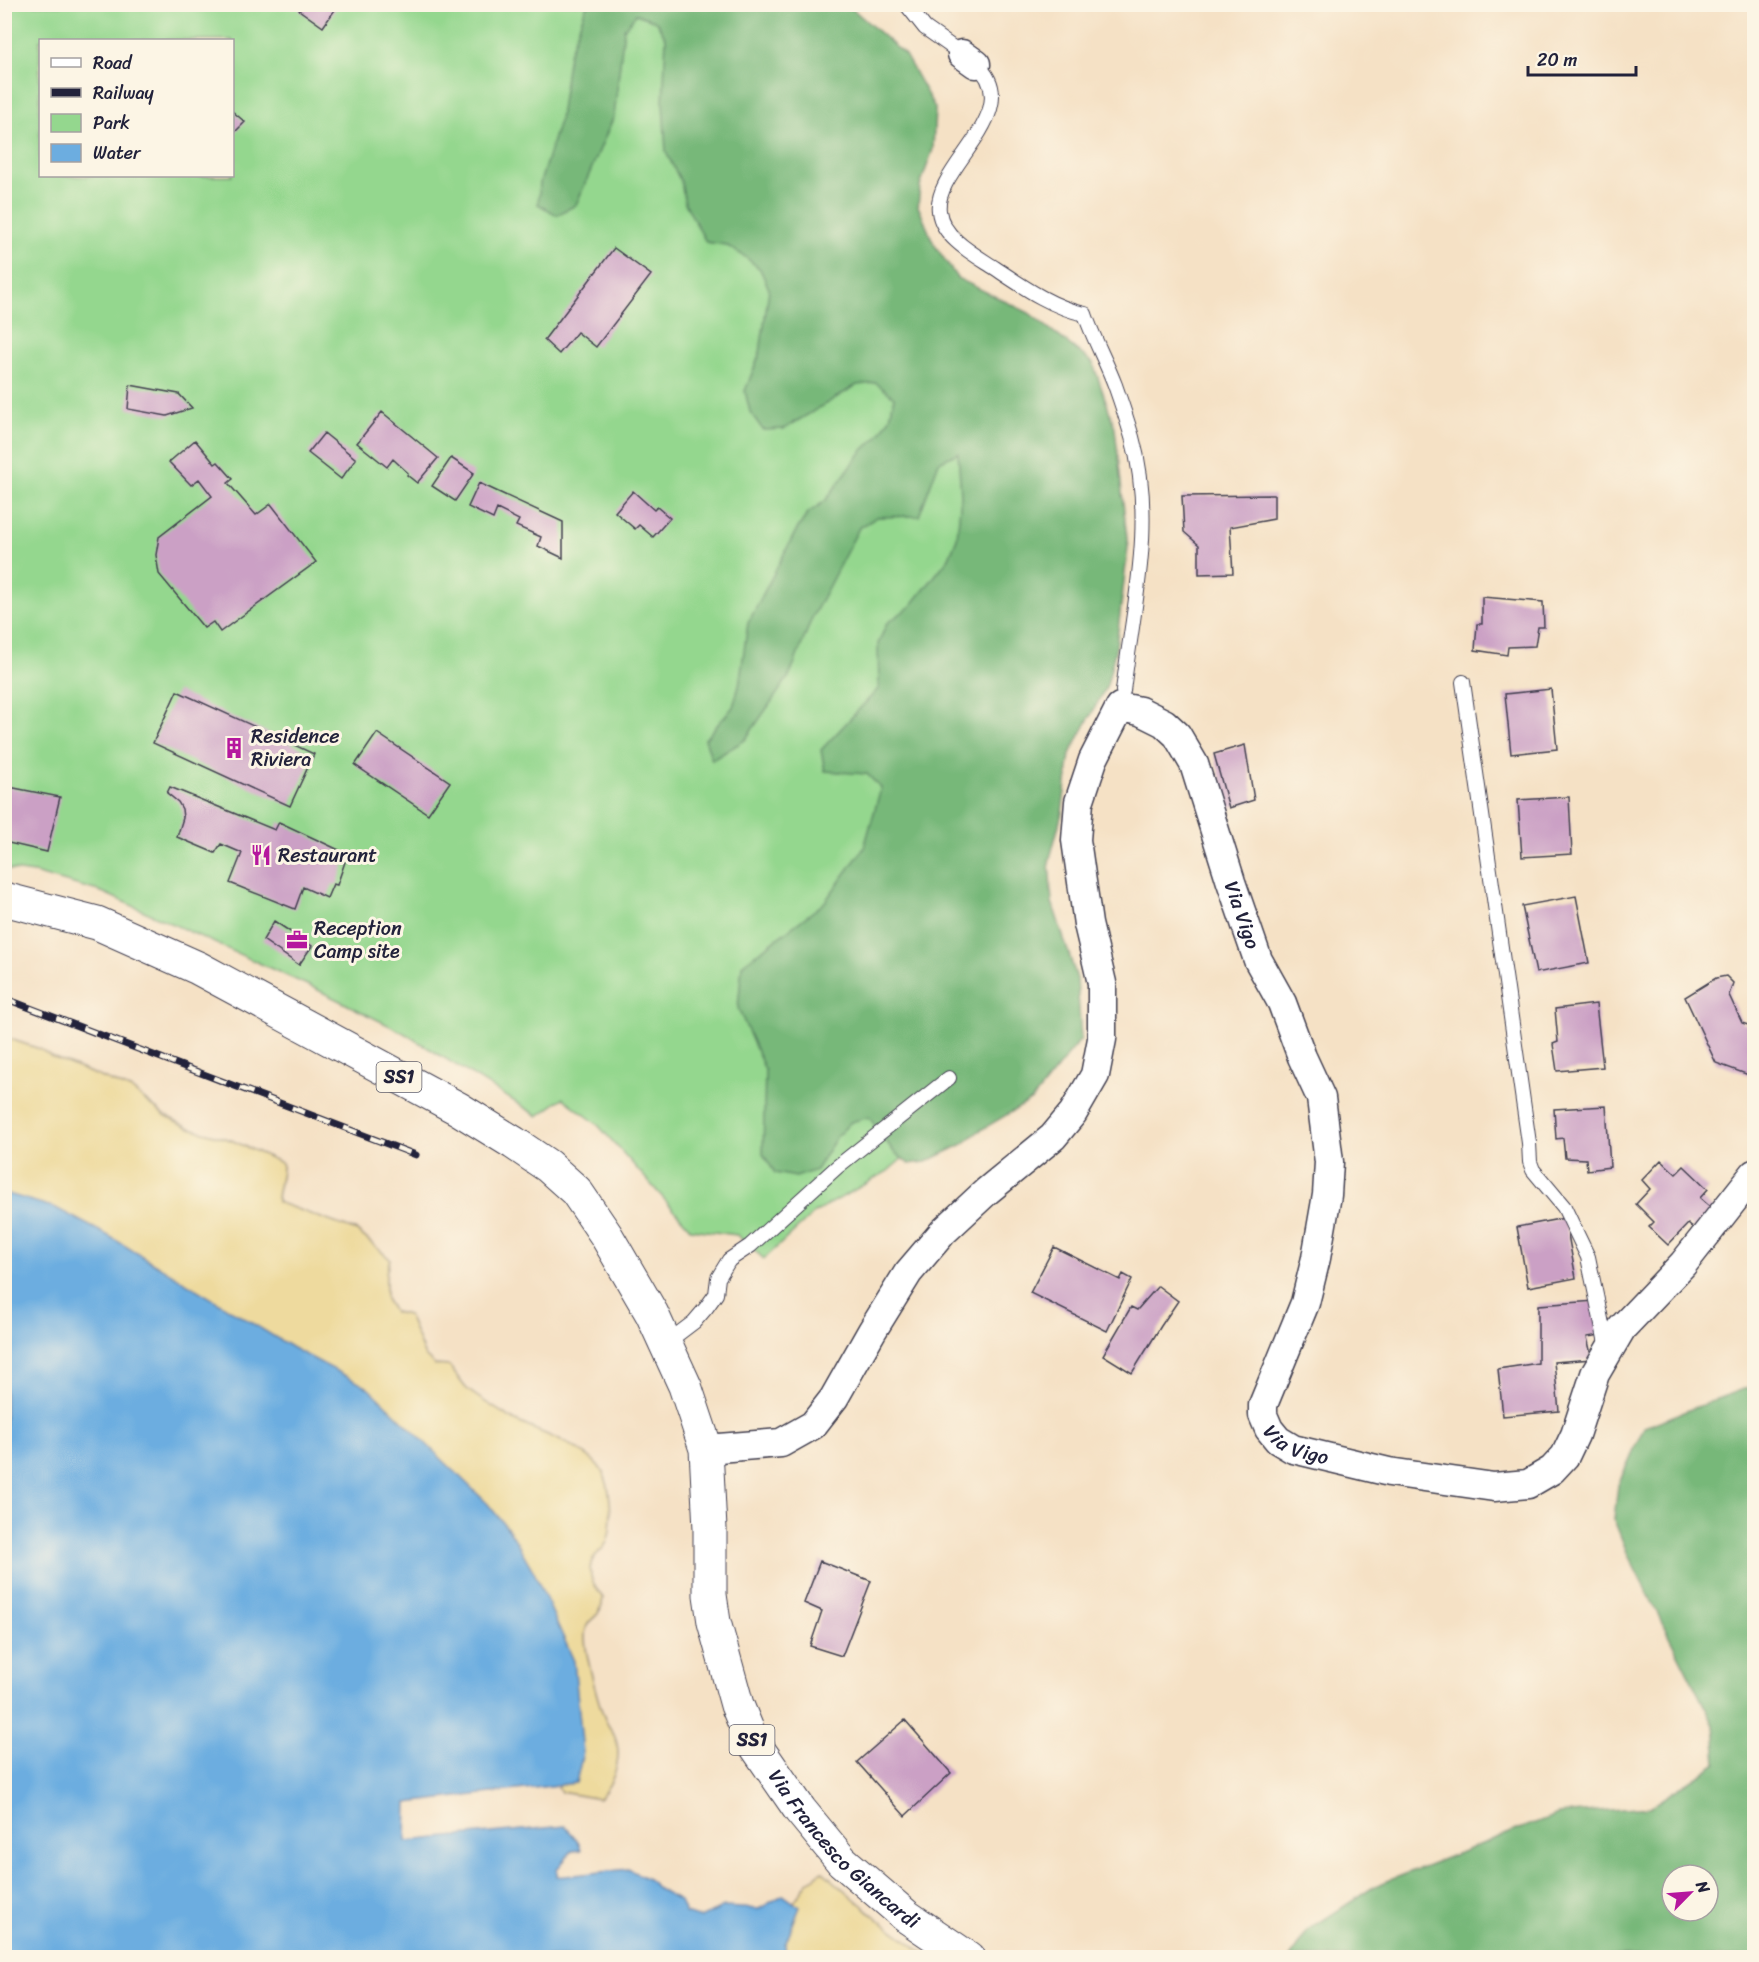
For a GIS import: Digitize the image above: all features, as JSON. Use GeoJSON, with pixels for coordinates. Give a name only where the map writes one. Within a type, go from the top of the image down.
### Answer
{"type":"FeatureCollection","features":[{"type":"Feature","properties":{"kind":"main road","name":"SS1"},"geometry":{"type":"LineString","coordinates":[[4,899],[97,923],[198,968],[382,1067],[514,1143],[548,1166],[576,1191],[610,1242],[652,1314],[685,1386],[705,1443]]}},
{"type":"Feature","properties":{"kind":"main road","name":"Via Francesco Giancardi"},"geometry":{"type":"LineString","coordinates":[[705,1443],[710,1528],[710,1595],[714,1622],[731,1686],[751,1739],[800,1810],[842,1862],[906,1916],[968,1958]]}},
{"type":"Feature","properties":{"kind":"street","name":"Via Vigo"},"geometry":{"type":"LineString","coordinates":[[1121,699],[1164,723],[1177,735],[1194,764],[1258,960],[1282,1003],[1302,1058],[1321,1098],[1329,1162],[1327,1195],[1305,1303],[1263,1405],[1265,1422],[1273,1435],[1293,1449],[1389,1472],[1494,1487],[1528,1484],[1552,1470],[1565,1456],[1575,1435],[1595,1374],[1622,1328],[1683,1264],[1755,1174]]}},
{"type":"Feature","properties":{"kind":"street"},"geometry":{"type":"LineString","coordinates":[[705,1443],[781,1443],[813,1425],[834,1398],[908,1273],[943,1232],[1053,1137],[1073,1113],[1095,1075],[1102,1039],[1102,983],[1088,924],[1076,840],[1079,802],[1093,760],[1121,699]]}},
{"type":"Feature","properties":{"kind":"lane"},"geometry":{"type":"LineString","coordinates":[[906,4],[925,28],[969,59],[989,81],[991,104],[981,132],[946,183],[939,203],[939,212],[952,237],[1020,285],[1084,314],[1115,384],[1132,439],[1143,499],[1140,580],[1121,699]]}},
{"type":"Feature","properties":{"kind":"lane"},"geometry":{"type":"LineString","coordinates":[[1463,682],[1530,1162],[1539,1179],[1564,1207],[1588,1257],[1608,1352]]}},
{"type":"Feature","properties":{"kind":"lane"},"geometry":{"type":"LineString","coordinates":[[665,1344],[694,1322],[706,1308],[716,1294],[718,1278],[729,1260],[750,1246],[837,1167],[949,1078]]}},
{"type":"Feature","properties":{"kind":"green space"},"geometry":{"type":"Polygon","coordinates":[[[808,4],[910,225],[953,298],[1044,342],[983,1088],[888,1171],[814,1213],[764,1259],[737,1235],[691,1229],[597,1124],[563,1098],[538,1116],[404,1033],[316,989],[102,892],[34,873],[5,869],[5,5],[808,4]]]}},
{"type":"Feature","properties":{"kind":"green space"},"geometry":{"type":"Polygon","coordinates":[[[587,5],[848,5],[905,55],[935,108],[933,149],[920,186],[918,206],[934,244],[957,278],[1029,313],[1093,363],[1115,428],[1128,548],[1116,647],[1107,685],[1070,754],[1062,813],[1049,862],[1052,902],[1077,979],[1081,1039],[1032,1100],[979,1131],[963,1144],[926,1162],[909,1164],[893,1151],[869,1117],[851,1122],[837,1136],[816,1170],[796,1177],[775,1173],[763,1154],[765,1070],[738,1008],[742,965],[824,903],[864,848],[881,788],[867,774],[825,771],[821,750],[879,688],[878,644],[887,623],[911,606],[949,558],[957,538],[961,495],[958,453],[939,462],[919,516],[877,517],[859,528],[812,618],[790,675],[745,740],[712,760],[705,739],[733,707],[739,686],[748,623],[796,531],[808,513],[825,501],[862,451],[878,436],[890,418],[894,397],[876,383],[857,385],[784,429],[763,430],[750,412],[745,391],[760,353],[769,289],[760,269],[744,256],[726,245],[706,242],[685,203],[681,182],[666,152],[663,103],[666,38],[656,21],[636,14],[624,29],[614,116],[576,205],[557,215],[538,204],[540,183],[560,118],[569,54],[587,5]]]}},
{"type":"Feature","properties":{"kind":"green space"},"geometry":{"type":"Polygon","coordinates":[[[1754,1385],[1754,1957],[1290,1957],[1308,1930],[1375,1886],[1558,1814],[1650,1807],[1717,1763],[1714,1725],[1629,1557],[1614,1520],[1618,1485],[1644,1427],[1754,1385]]]}},
{"type":"Feature","properties":{"kind":"sand"},"geometry":{"type":"Polygon","coordinates":[[[4,1037],[40,1049],[52,1057],[132,1090],[164,1115],[190,1128],[231,1140],[282,1163],[277,1202],[357,1231],[390,1259],[386,1273],[386,1299],[394,1312],[408,1315],[425,1356],[435,1365],[449,1366],[466,1388],[483,1401],[516,1421],[575,1448],[595,1462],[605,1477],[609,1494],[610,1532],[607,1543],[590,1566],[592,1581],[603,1598],[600,1611],[587,1626],[585,1642],[596,1692],[617,1743],[618,1752],[613,1777],[599,1799],[561,1792],[554,1779],[5,1202],[4,1037]]]}},
{"type":"Feature","properties":{"kind":"sand"},"geometry":{"type":"Polygon","coordinates":[[[822,1871],[878,1919],[929,1957],[778,1957],[785,1915],[807,1883],[822,1871]]]}},
{"type":"Feature","properties":{"kind":"water"},"geometry":{"type":"Polygon","coordinates":[[[5,1193],[56,1208],[109,1236],[293,1348],[369,1388],[488,1504],[512,1534],[534,1572],[574,1661],[583,1752],[576,1783],[407,1803],[406,1841],[565,1826],[578,1841],[581,1850],[572,1851],[557,1869],[557,1877],[628,1869],[680,1901],[685,1913],[700,1918],[724,1907],[759,1909],[783,1895],[800,1907],[785,1944],[786,1957],[5,1957],[5,1193]]]}},
{"type":"Feature","properties":{"kind":"building"},"geometry":{"type":"Polygon","coordinates":[[[302,4],[339,4],[323,27],[299,10],[302,4]]]}},
{"type":"Feature","properties":{"kind":"building"},"geometry":{"type":"Polygon","coordinates":[[[234,113],[245,122],[234,133],[234,113]]]}},
{"type":"Feature","properties":{"kind":"building"},"geometry":{"type":"Polygon","coordinates":[[[614,248],[651,275],[596,347],[577,332],[559,354],[544,340],[614,248]]]}},
{"type":"Feature","properties":{"kind":"building"},"geometry":{"type":"Polygon","coordinates":[[[130,385],[179,394],[192,408],[167,416],[128,409],[130,385]]]}},
{"type":"Feature","properties":{"kind":"building"},"geometry":{"type":"Polygon","coordinates":[[[382,412],[438,458],[417,483],[393,459],[387,467],[357,443],[382,412]]]}},
{"type":"Feature","properties":{"kind":"building"},"geometry":{"type":"Polygon","coordinates":[[[324,433],[356,459],[341,479],[308,453],[324,433]]]}},
{"type":"Feature","properties":{"kind":"building"},"geometry":{"type":"Polygon","coordinates":[[[195,440],[215,464],[218,462],[233,479],[228,483],[256,515],[271,504],[316,562],[220,632],[213,622],[204,628],[159,574],[156,555],[159,537],[212,496],[199,479],[191,485],[169,462],[195,440]]]}},
{"type":"Feature","properties":{"kind":"building"},"geometry":{"type":"Polygon","coordinates":[[[451,458],[474,473],[455,501],[432,486],[451,458]]]}},
{"type":"Feature","properties":{"kind":"building"},"geometry":{"type":"Polygon","coordinates":[[[479,483],[563,522],[563,558],[538,546],[541,537],[516,526],[519,520],[497,509],[493,519],[468,507],[479,483]]]}},
{"type":"Feature","properties":{"kind":"building"},"geometry":{"type":"Polygon","coordinates":[[[633,491],[654,510],[657,507],[670,518],[653,537],[639,525],[635,529],[615,512],[633,491]]]}},
{"type":"Feature","properties":{"kind":"building"},"geometry":{"type":"Polygon","coordinates":[[[1274,495],[1274,519],[1230,527],[1233,573],[1199,574],[1199,545],[1184,532],[1182,496],[1274,495]]]}},
{"type":"Feature","properties":{"kind":"building"},"geometry":{"type":"Polygon","coordinates":[[[1482,597],[1543,602],[1544,627],[1538,627],[1535,646],[1508,647],[1507,655],[1475,650],[1477,624],[1482,624],[1482,597]]]}},
{"type":"Feature","properties":{"kind":"building"},"geometry":{"type":"Polygon","coordinates":[[[1551,689],[1557,749],[1511,754],[1505,694],[1551,689]]]}},
{"type":"Feature","properties":{"kind":"building","name":"Residence Riviera"},"geometry":{"type":"Polygon","coordinates":[[[177,691],[314,754],[290,806],[153,743],[177,691]]]}},
{"type":"Feature","properties":{"kind":"building"},"geometry":{"type":"Polygon","coordinates":[[[377,733],[450,782],[428,814],[355,765],[377,733]]]}},
{"type":"Feature","properties":{"kind":"building"},"geometry":{"type":"Polygon","coordinates":[[[1245,745],[1254,800],[1229,808],[1214,754],[1245,745]]]}},
{"type":"Feature","properties":{"kind":"building"},"geometry":{"type":"Polygon","coordinates":[[[4,786],[60,797],[47,852],[4,842],[4,786]]]}},
{"type":"Feature","properties":{"kind":"building"},"geometry":{"type":"Polygon","coordinates":[[[170,787],[275,830],[279,822],[339,850],[337,859],[345,862],[337,885],[333,884],[327,898],[303,887],[295,909],[230,883],[242,853],[221,844],[215,853],[177,837],[183,818],[182,809],[178,802],[167,793],[170,787]]]}},
{"type":"Feature","properties":{"kind":"building"},"geometry":{"type":"Polygon","coordinates":[[[1569,797],[1572,854],[1522,857],[1518,800],[1569,797]]]}},
{"type":"Feature","properties":{"kind":"building"},"geometry":{"type":"Polygon","coordinates":[[[1576,896],[1589,963],[1536,973],[1522,906],[1576,896]]]}},
{"type":"Feature","properties":{"kind":"building"},"geometry":{"type":"Polygon","coordinates":[[[274,921],[312,946],[299,965],[263,940],[274,921]]]}},
{"type":"Feature","properties":{"kind":"building"},"geometry":{"type":"Polygon","coordinates":[[[1726,976],[1733,983],[1729,995],[1742,1023],[1754,1027],[1754,1077],[1716,1063],[1685,997],[1716,978],[1726,976]]]}},
{"type":"Feature","properties":{"kind":"building"},"geometry":{"type":"Polygon","coordinates":[[[1596,1004],[1603,1067],[1557,1071],[1553,1044],[1558,1042],[1555,1009],[1596,1004]]]}},
{"type":"Feature","properties":{"kind":"building"},"geometry":{"type":"Polygon","coordinates":[[[1606,1106],[1610,1167],[1587,1170],[1586,1159],[1565,1158],[1563,1138],[1556,1139],[1554,1109],[1606,1106]]]}},
{"type":"Feature","properties":{"kind":"building"},"geometry":{"type":"Polygon","coordinates":[[[1661,1160],[1676,1174],[1684,1166],[1708,1189],[1700,1198],[1714,1210],[1695,1230],[1688,1224],[1668,1245],[1649,1227],[1654,1222],[1636,1204],[1650,1189],[1642,1180],[1661,1160]]]}},
{"type":"Feature","properties":{"kind":"building"},"geometry":{"type":"Polygon","coordinates":[[[1565,1218],[1576,1278],[1528,1287],[1517,1227],[1565,1218]]]}},
{"type":"Feature","properties":{"kind":"building"},"geometry":{"type":"Polygon","coordinates":[[[1054,1247],[1120,1280],[1123,1274],[1132,1279],[1107,1331],[1030,1293],[1054,1247]]]}},
{"type":"Feature","properties":{"kind":"building"},"geometry":{"type":"Polygon","coordinates":[[[1158,1286],[1178,1301],[1132,1373],[1103,1355],[1131,1307],[1137,1310],[1158,1286]]]}},
{"type":"Feature","properties":{"kind":"building"},"geometry":{"type":"Polygon","coordinates":[[[1596,1301],[1600,1335],[1587,1337],[1592,1359],[1554,1362],[1559,1411],[1503,1416],[1498,1369],[1538,1363],[1538,1305],[1596,1301]]]}},
{"type":"Feature","properties":{"kind":"building"},"geometry":{"type":"Polygon","coordinates":[[[820,1561],[871,1581],[842,1656],[810,1646],[822,1611],[804,1603],[820,1561]]]}},
{"type":"Feature","properties":{"kind":"building"},"geometry":{"type":"Polygon","coordinates":[[[905,1720],[951,1773],[905,1816],[857,1762],[905,1720]]]}},
{"type":"Feature","properties":{"kind":"railway"},"geometry":{"type":"LineString","coordinates":[[4,998],[416,1155]]}},
{"type":"Feature","properties":{"kind":"place","name":"Residence Riviera"},"geometry":{"type":"Point","coordinates":[234,748]}},
{"type":"Feature","properties":{"kind":"place","name":"Restaurant"},"geometry":{"type":"Point","coordinates":[261,855]}},
{"type":"Feature","properties":{"kind":"place","name":"Reception Camp site"},"geometry":{"type":"Point","coordinates":[297,940]}}]}
